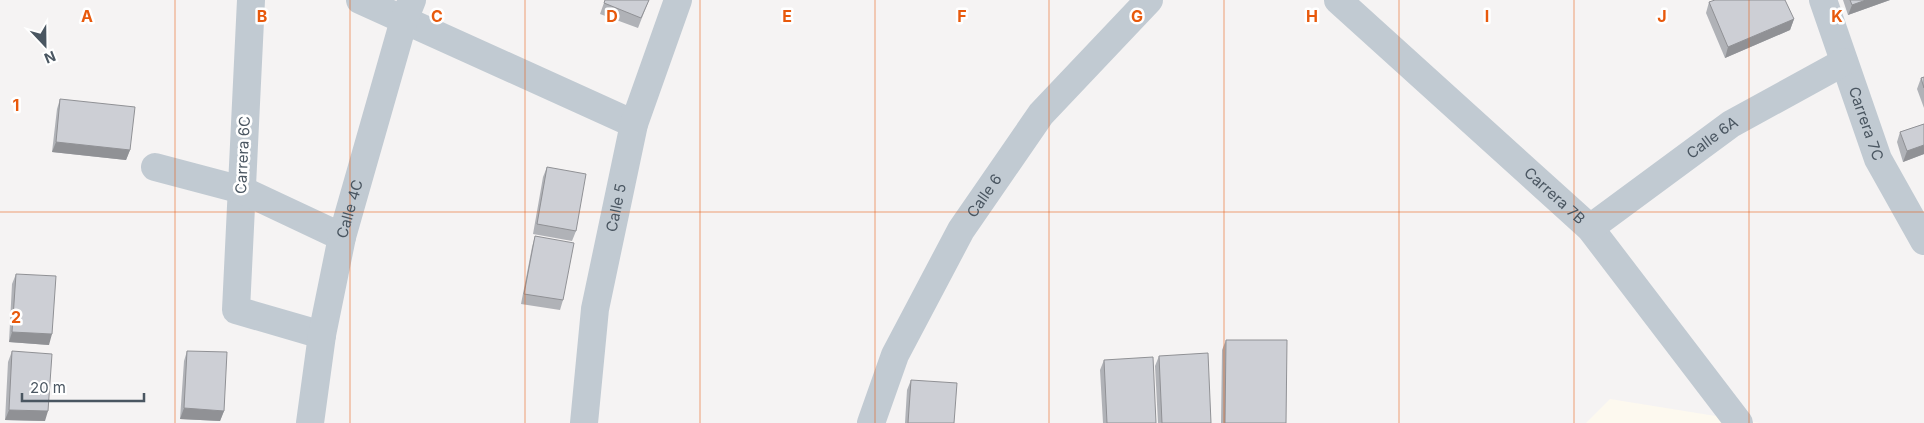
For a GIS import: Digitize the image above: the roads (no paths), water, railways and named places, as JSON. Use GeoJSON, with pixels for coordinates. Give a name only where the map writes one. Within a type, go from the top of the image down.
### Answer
{"type":"FeatureCollection","features":[{"type":"Feature","properties":{"kind":"street","name":"Carrera 6C"},"geometry":{"type":"LineString","coordinates":[[251,0],[236,310],[322,335]]}},
{"type":"Feature","properties":{"kind":"street"},"geometry":{"type":"LineString","coordinates":[[360,0],[408,10],[634,124]]}},
{"type":"Feature","properties":{"kind":"street","name":"Calle 5"},"geometry":{"type":"LineString","coordinates":[[584,423],[595,309],[634,124],[678,0]]}},
{"type":"Feature","properties":{"kind":"street","name":"Calle 6"},"geometry":{"type":"LineString","coordinates":[[871,423],[895,355],[961,230],[1042,114],[1149,0]]}},
{"type":"Feature","properties":{"kind":"street","name":"Carrera 7B"},"geometry":{"type":"LineString","coordinates":[[1338,0],[1590,228],[1739,423]]}},
{"type":"Feature","properties":{"kind":"street","name":"Carrera 7C"},"geometry":{"type":"LineString","coordinates":[[1823,0],[1878,159],[1924,241]]}},
{"type":"Feature","properties":{"kind":"street","name":"Calle 4C"},"geometry":{"type":"LineString","coordinates":[[310,423],[322,335],[342,237],[408,10]]}},
{"type":"Feature","properties":{"kind":"street","name":"Calle 6A"},"geometry":{"type":"LineString","coordinates":[[1590,228],[1731,124],[1844,62]]}},
{"type":"Feature","properties":{"kind":"street"},"geometry":{"type":"LineString","coordinates":[[155,167],[242,190],[342,237]]}}]}
